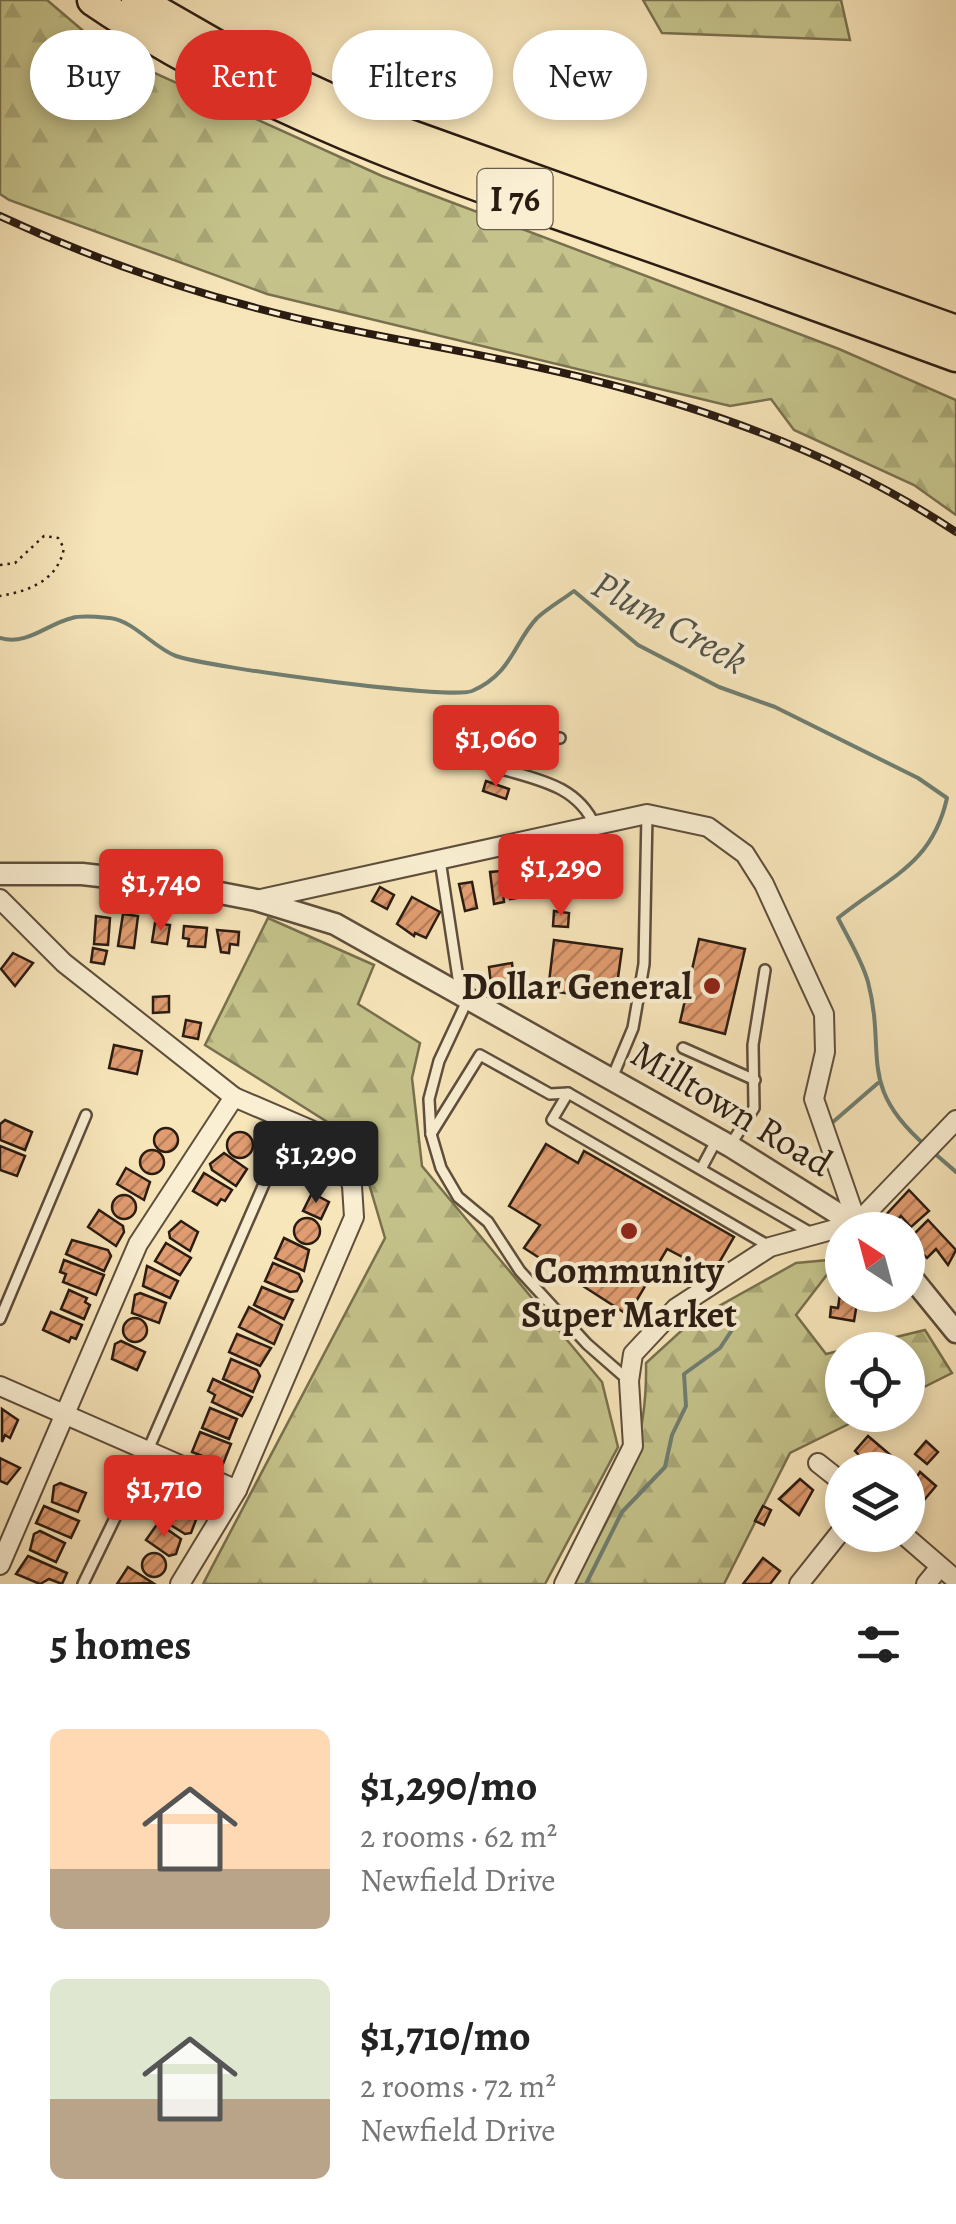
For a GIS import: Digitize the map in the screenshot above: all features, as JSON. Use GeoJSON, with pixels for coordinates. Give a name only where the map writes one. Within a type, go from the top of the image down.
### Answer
{"type":"FeatureCollection","features":[{"type":"Feature","properties":{"kind":"highway","name":"I 76"},"geometry":{"type":"LineString","coordinates":[[93,0],[244,88],[322,125],[472,184],[956,356]]}},
{"type":"Feature","properties":{"kind":"highway","name":"I 76"},"geometry":{"type":"LineString","coordinates":[[137,0],[232,54],[403,133],[956,331]]}},
{"type":"Feature","properties":{"kind":"street"},"geometry":{"type":"LineString","coordinates":[[256,900],[646,814],[708,827],[745,854],[764,884],[824,1014],[825,1052],[814,1099],[855,1212]]}},
{"type":"Feature","properties":{"kind":"street","name":"Milltown Road"},"geometry":{"type":"LineString","coordinates":[[0,874],[82,874],[256,900],[335,924],[612,1078],[836,1212]]}},
{"type":"Feature","properties":{"kind":"street"},"geometry":{"type":"LineString","coordinates":[[0,899],[64,964],[234,1097],[318,1134],[342,1155],[352,1186],[354,1217],[237,1490],[180,1584]]}},
{"type":"Feature","properties":{"kind":"street"},"geometry":{"type":"LineString","coordinates":[[0,1565],[138,1244],[234,1097]]}},
{"type":"Feature","properties":{"kind":"street"},"geometry":{"type":"LineString","coordinates":[[873,1212],[956,1120]]}},
{"type":"Feature","properties":{"kind":"street"},"geometry":{"type":"LineString","coordinates":[[564,1584],[633,1446],[629,1381],[633,1354],[676,1308],[770,1247],[825,1232]]}},
{"type":"Feature","properties":{"kind":"street"},"geometry":{"type":"LineString","coordinates":[[925,1294],[956,1332]]}},
{"type":"Feature","properties":{"kind":"street"},"geometry":{"type":"LineString","coordinates":[[0,1386],[237,1490]]}},
{"type":"Feature","properties":{"kind":"street"},"geometry":{"type":"LineString","coordinates":[[818,1463],[825,1469]]}},
{"type":"Feature","properties":{"kind":"street"},"geometry":{"type":"LineString","coordinates":[[799,1584],[825,1551]]}},
{"type":"Feature","properties":{"kind":"street"},"geometry":{"type":"LineString","coordinates":[[923,1552],[956,1580]]}},
{"type":"Feature","properties":{"kind":"street"},"geometry":{"type":"LineString","coordinates":[[926,1584],[940,1567]]}},
{"type":"Feature","properties":{"kind":"lane"},"geometry":{"type":"LineString","coordinates":[[560,738],[495,745],[490,765],[560,786],[575,796],[595,826]]}},
{"type":"Feature","properties":{"kind":"lane"},"geometry":{"type":"LineString","coordinates":[[612,1078],[633,1028],[644,964],[646,814]]}},
{"type":"Feature","properties":{"kind":"lane"},"geometry":{"type":"LineString","coordinates":[[440,860],[464,994],[429,1099],[431,1134],[441,1168],[458,1196],[488,1222],[520,1270],[586,1344],[629,1381]]}},
{"type":"Feature","properties":{"kind":"lane"},"geometry":{"type":"LineString","coordinates":[[702,1167],[754,1108],[753,1045],[765,970]]}},
{"type":"Feature","properties":{"kind":"lane"},"geometry":{"type":"LineString","coordinates":[[683,1048],[755,1080]]}},
{"type":"Feature","properties":{"kind":"lane"},"geometry":{"type":"LineString","coordinates":[[431,1134],[480,1055],[550,1094],[568,1093],[813,1234]]}},
{"type":"Feature","properties":{"kind":"lane"},"geometry":{"type":"LineString","coordinates":[[568,1093],[552,1120],[770,1247]]}},
{"type":"Feature","properties":{"kind":"lane"},"geometry":{"type":"LineString","coordinates":[[0,1319],[86,1115]]}},
{"type":"Feature","properties":{"kind":"lane"},"geometry":{"type":"LineString","coordinates":[[83,1584],[148,1450],[291,1122]]}},
{"type":"Feature","properties":{"kind":"path"},"geometry":{"type":"LineString","coordinates":[[0,565],[15,563],[44,536],[58,538],[64,548],[60,565],[37,586],[0,596]]}},
{"type":"Feature","properties":{"kind":"green space"},"geometry":{"type":"Polygon","coordinates":[[[0,0],[47,0],[82,30],[30,30],[30,120],[155,120],[155,73],[175,82],[175,120],[258,120],[382,176],[839,349],[956,400],[956,515],[914,485],[794,430],[771,399],[730,406],[267,294],[0,194],[0,0]]]}},
{"type":"Feature","properties":{"kind":"green space"},"geometry":{"type":"Polygon","coordinates":[[[643,0],[841,0],[850,40],[662,33],[643,0]]]}},
{"type":"Feature","properties":{"kind":"green space"},"geometry":{"type":"Polygon","coordinates":[[[268,918],[374,965],[358,1004],[420,1043],[412,1078],[422,1166],[602,1382],[618,1447],[545,1584],[203,1584],[385,1238],[356,1140],[205,1045],[268,918]]]}},
{"type":"Feature","properties":{"kind":"green space"},"geometry":{"type":"Polygon","coordinates":[[[825,1260],[825,1277],[796,1315],[825,1353],[825,1432],[833,1432],[790,1453],[724,1584],[574,1584],[616,1503],[635,1453],[645,1397],[646,1363],[692,1321],[796,1263],[825,1260]]]}},
{"type":"Feature","properties":{"kind":"green space"},"geometry":{"type":"Polygon","coordinates":[[[925,1330],[952,1373],[925,1386],[925,1332],[917,1332],[925,1330]]]}},
{"type":"Feature","properties":{"kind":"building"},"geometry":{"type":"Polygon","coordinates":[[[486,781],[509,789],[506,799],[483,791],[486,781]]]}},
{"type":"Feature","properties":{"kind":"building"},"geometry":{"type":"Polygon","coordinates":[[[591,858],[619,862],[615,888],[595,890],[598,874],[589,872],[591,858]]]}},
{"type":"Feature","properties":{"kind":"building"},"geometry":{"type":"Polygon","coordinates":[[[541,864],[543,881],[521,884],[523,897],[510,899],[505,870],[541,864]]]}},
{"type":"Feature","properties":{"kind":"building"},"geometry":{"type":"Polygon","coordinates":[[[501,871],[504,902],[494,904],[490,872],[501,871]]]}},
{"type":"Feature","properties":{"kind":"building"},"geometry":{"type":"Polygon","coordinates":[[[472,882],[477,908],[465,911],[459,884],[472,882]]]}},
{"type":"Feature","properties":{"kind":"building"},"geometry":{"type":"Polygon","coordinates":[[[380,887],[394,895],[387,909],[372,901],[380,887]]]}},
{"type":"Feature","properties":{"kind":"building"},"geometry":{"type":"Polygon","coordinates":[[[412,897],[440,912],[426,938],[415,933],[414,936],[397,924],[412,897]]]}},
{"type":"Feature","properties":{"kind":"building"},"geometry":{"type":"Polygon","coordinates":[[[554,911],[569,913],[568,927],[553,926],[554,911]]]}},
{"type":"Feature","properties":{"kind":"building"},"geometry":{"type":"Polygon","coordinates":[[[123,914],[138,916],[134,948],[118,946],[123,914]]]}},
{"type":"Feature","properties":{"kind":"building"},"geometry":{"type":"Polygon","coordinates":[[[96,916],[110,918],[108,945],[94,944],[96,916]]]}},
{"type":"Feature","properties":{"kind":"building"},"geometry":{"type":"Polygon","coordinates":[[[155,923],[170,925],[167,944],[152,942],[155,923]]]}},
{"type":"Feature","properties":{"kind":"building"},"geometry":{"type":"Polygon","coordinates":[[[184,926],[207,928],[205,947],[188,946],[189,939],[183,938],[184,926]]]}},
{"type":"Feature","properties":{"kind":"building"},"geometry":{"type":"Polygon","coordinates":[[[217,930],[239,932],[238,945],[230,944],[229,953],[221,952],[217,930]]]}},
{"type":"Feature","properties":{"kind":"building","name":"Dollar General"},"geometry":{"type":"Polygon","coordinates":[[[699,939],[745,949],[725,1034],[680,1022],[699,939]]]}},
{"type":"Feature","properties":{"kind":"building"},"geometry":{"type":"Polygon","coordinates":[[[554,940],[622,949],[615,999],[548,991],[554,940]]]}},
{"type":"Feature","properties":{"kind":"building"},"geometry":{"type":"Polygon","coordinates":[[[93,948],[107,951],[104,964],[91,962],[93,948]]]}},
{"type":"Feature","properties":{"kind":"building"},"geometry":{"type":"Polygon","coordinates":[[[13,953],[33,963],[15,986],[1,969],[13,953]]]}},
{"type":"Feature","properties":{"kind":"building"},"geometry":{"type":"Polygon","coordinates":[[[512,963],[514,980],[491,984],[489,967],[512,963]]]}},
{"type":"Feature","properties":{"kind":"building"},"geometry":{"type":"Polygon","coordinates":[[[169,996],[169,1012],[153,1013],[153,997],[169,996]]]}},
{"type":"Feature","properties":{"kind":"building"},"geometry":{"type":"Polygon","coordinates":[[[186,1020],[201,1023],[198,1039],[183,1036],[186,1020]]]}},
{"type":"Feature","properties":{"kind":"building"},"geometry":{"type":"Polygon","coordinates":[[[114,1045],[142,1051],[137,1074],[109,1068],[114,1045]]]}},
{"type":"Feature","properties":{"kind":"building"},"geometry":{"type":"Polygon","coordinates":[[[5,1120],[32,1132],[25,1150],[0,1140],[0,1124],[5,1120]]]}},
{"type":"Feature","properties":{"kind":"building"},"geometry":{"type":"Polygon","coordinates":[[[166,1128],[178,1140],[166,1152],[154,1140],[166,1128]]]}},
{"type":"Feature","properties":{"kind":"building"},"geometry":{"type":"Polygon","coordinates":[[[240,1132],[249,1136],[253,1145],[249,1154],[240,1158],[231,1154],[227,1145],[231,1136],[240,1132]]]}},
{"type":"Feature","properties":{"kind":"building","name":"Community Super Market"},"geometry":{"type":"Polygon","coordinates":[[[546,1144],[578,1163],[584,1151],[734,1237],[713,1273],[667,1249],[628,1315],[524,1248],[540,1225],[509,1206],[546,1144]]]}},
{"type":"Feature","properties":{"kind":"building"},"geometry":{"type":"Polygon","coordinates":[[[0,1146],[25,1156],[17,1176],[0,1170],[0,1146]]]}},
{"type":"Feature","properties":{"kind":"building"},"geometry":{"type":"Polygon","coordinates":[[[152,1150],[161,1153],[161,1171],[152,1174],[143,1171],[140,1162],[143,1153],[152,1150]]]}},
{"type":"Feature","properties":{"kind":"building"},"geometry":{"type":"Polygon","coordinates":[[[224,1153],[247,1169],[236,1186],[212,1170],[210,1164],[224,1153]]]}},
{"type":"Feature","properties":{"kind":"building"},"geometry":{"type":"Polygon","coordinates":[[[126,1168],[150,1182],[144,1200],[117,1184],[126,1168]]]}},
{"type":"Feature","properties":{"kind":"building"},"geometry":{"type":"Polygon","coordinates":[[[204,1173],[232,1190],[225,1201],[221,1199],[217,1205],[193,1191],[204,1173]]]}},
{"type":"Feature","properties":{"kind":"building"},"geometry":{"type":"Polygon","coordinates":[[[909,1190],[929,1211],[925,1215],[889,1212],[909,1190]]]}},
{"type":"Feature","properties":{"kind":"building"},"geometry":{"type":"Polygon","coordinates":[[[312,1193],[329,1202],[321,1219],[303,1211],[312,1193]]]}},
{"type":"Feature","properties":{"kind":"building"},"geometry":{"type":"Polygon","coordinates":[[[124,1195],[133,1198],[133,1216],[124,1219],[115,1216],[112,1207],[115,1198],[124,1195]]]}},
{"type":"Feature","properties":{"kind":"building"},"geometry":{"type":"Polygon","coordinates":[[[99,1210],[123,1226],[116,1246],[88,1227],[99,1210]]]}},
{"type":"Feature","properties":{"kind":"building"},"geometry":{"type":"Polygon","coordinates":[[[307,1218],[316,1222],[320,1231],[316,1240],[307,1244],[298,1240],[294,1231],[298,1222],[307,1218]]]}},
{"type":"Feature","properties":{"kind":"building"},"geometry":{"type":"Polygon","coordinates":[[[928,1220],[956,1250],[948,1265],[936,1249],[925,1256],[928,1220]]]}},
{"type":"Feature","properties":{"kind":"building"},"geometry":{"type":"Polygon","coordinates":[[[181,1221],[198,1232],[190,1251],[170,1238],[169,1232],[181,1221]]]}},
{"type":"Feature","properties":{"kind":"building"},"geometry":{"type":"Polygon","coordinates":[[[284,1238],[309,1250],[304,1271],[275,1258],[284,1238]]]}},
{"type":"Feature","properties":{"kind":"building"},"geometry":{"type":"Polygon","coordinates":[[[72,1240],[108,1250],[111,1256],[104,1271],[66,1254],[72,1240]]]}},
{"type":"Feature","properties":{"kind":"building"},"geometry":{"type":"Polygon","coordinates":[[[166,1243],[191,1258],[180,1275],[155,1261],[166,1243]]]}},
{"type":"Feature","properties":{"kind":"building"},"geometry":{"type":"Polygon","coordinates":[[[64,1260],[104,1275],[96,1295],[63,1282],[66,1274],[60,1272],[64,1260]]]}},
{"type":"Feature","properties":{"kind":"building"},"geometry":{"type":"Polygon","coordinates":[[[273,1263],[299,1274],[302,1281],[297,1291],[290,1292],[265,1281],[273,1263]]]}},
{"type":"Feature","properties":{"kind":"building"},"geometry":{"type":"Polygon","coordinates":[[[147,1266],[178,1281],[170,1298],[143,1286],[147,1266]]]}},
{"type":"Feature","properties":{"kind":"building"},"geometry":{"type":"Polygon","coordinates":[[[262,1287],[293,1300],[284,1319],[254,1305],[262,1287]]]}},
{"type":"Feature","properties":{"kind":"building"},"geometry":{"type":"Polygon","coordinates":[[[69,1290],[87,1298],[85,1302],[90,1305],[84,1319],[61,1309],[69,1290]]]}},
{"type":"Feature","properties":{"kind":"building"},"geometry":{"type":"Polygon","coordinates":[[[140,1293],[166,1303],[159,1323],[132,1313],[135,1295],[140,1293]]]}},
{"type":"Feature","properties":{"kind":"building"},"geometry":{"type":"Polygon","coordinates":[[[249,1307],[282,1325],[274,1344],[239,1327],[249,1307]]]}},
{"type":"Feature","properties":{"kind":"building"},"geometry":{"type":"Polygon","coordinates":[[[51,1312],[82,1325],[76,1339],[71,1337],[69,1342],[43,1330],[51,1312]]]}},
{"type":"Feature","properties":{"kind":"building"},"geometry":{"type":"Polygon","coordinates":[[[830,1312],[856,1312],[854,1321],[830,1317],[830,1312]]]}},
{"type":"Feature","properties":{"kind":"building"},"geometry":{"type":"Polygon","coordinates":[[[135,1318],[147,1330],[135,1342],[123,1330],[135,1318]]]}},
{"type":"Feature","properties":{"kind":"building"},"geometry":{"type":"Polygon","coordinates":[[[237,1334],[271,1348],[260,1366],[229,1352],[237,1334]]]}},
{"type":"Feature","properties":{"kind":"building"},"geometry":{"type":"Polygon","coordinates":[[[121,1341],[145,1352],[137,1370],[112,1359],[115,1344],[121,1341]]]}},
{"type":"Feature","properties":{"kind":"building"},"geometry":{"type":"Polygon","coordinates":[[[231,1359],[257,1370],[260,1376],[253,1392],[223,1379],[231,1359]]]}},
{"type":"Feature","properties":{"kind":"building"},"geometry":{"type":"Polygon","coordinates":[[[213,1379],[252,1397],[242,1416],[212,1402],[215,1395],[208,1391],[213,1379]]]}},
{"type":"Feature","properties":{"kind":"building"},"geometry":{"type":"Polygon","coordinates":[[[210,1408],[237,1419],[229,1439],[202,1428],[210,1408]]]}},
{"type":"Feature","properties":{"kind":"building"},"geometry":{"type":"Polygon","coordinates":[[[2,1409],[18,1420],[10,1438],[5,1435],[2,1442],[2,1409]]]}},
{"type":"Feature","properties":{"kind":"building"},"geometry":{"type":"Polygon","coordinates":[[[200,1432],[231,1444],[223,1464],[192,1452],[200,1432]]]}},
{"type":"Feature","properties":{"kind":"building"},"geometry":{"type":"Polygon","coordinates":[[[868,1436],[887,1452],[856,1452],[868,1436]]]}},
{"type":"Feature","properties":{"kind":"building"},"geometry":{"type":"Polygon","coordinates":[[[926,1441],[938,1452],[927,1464],[925,1452],[917,1452],[926,1441]]]}},
{"type":"Feature","properties":{"kind":"building"},"geometry":{"type":"Polygon","coordinates":[[[0,1458],[20,1468],[7,1484],[0,1481],[0,1458]]]}},
{"type":"Feature","properties":{"kind":"building"},"geometry":{"type":"Polygon","coordinates":[[[925,1476],[936,1486],[925,1499],[925,1476]]]}},
{"type":"Feature","properties":{"kind":"building"},"geometry":{"type":"Polygon","coordinates":[[[187,1479],[214,1498],[206,1510],[202,1507],[199,1512],[176,1496],[187,1479]]]}},
{"type":"Feature","properties":{"kind":"building"},"geometry":{"type":"Polygon","coordinates":[[[800,1479],[813,1490],[799,1515],[779,1499],[800,1479]]]}},
{"type":"Feature","properties":{"kind":"building"},"geometry":{"type":"Polygon","coordinates":[[[60,1483],[86,1493],[78,1512],[52,1502],[54,1486],[60,1483]]]}},
{"type":"Feature","properties":{"kind":"building"},"geometry":{"type":"Polygon","coordinates":[[[173,1501],[197,1517],[191,1533],[185,1534],[161,1519],[173,1501]]]}},
{"type":"Feature","properties":{"kind":"building"},"geometry":{"type":"Polygon","coordinates":[[[44,1506],[79,1521],[71,1538],[36,1523],[44,1506]]]}},
{"type":"Feature","properties":{"kind":"building"},"geometry":{"type":"Polygon","coordinates":[[[763,1506],[771,1510],[764,1525],[755,1521],[763,1506]]]}},
{"type":"Feature","properties":{"kind":"building"},"geometry":{"type":"Polygon","coordinates":[[[158,1523],[181,1539],[176,1554],[169,1556],[146,1540],[158,1523]]]}},
{"type":"Feature","properties":{"kind":"building"},"geometry":{"type":"Polygon","coordinates":[[[40,1531],[65,1543],[56,1562],[30,1550],[34,1534],[40,1531]]]}},
{"type":"Feature","properties":{"kind":"building"},"geometry":{"type":"Polygon","coordinates":[[[149,1553],[159,1553],[166,1565],[159,1577],[149,1577],[142,1570],[142,1560],[149,1553]]]}},
{"type":"Feature","properties":{"kind":"building"},"geometry":{"type":"Polygon","coordinates":[[[28,1556],[67,1573],[62,1584],[49,1579],[40,1584],[16,1574],[28,1556]]]}},
{"type":"Feature","properties":{"kind":"building"},"geometry":{"type":"Polygon","coordinates":[[[763,1558],[780,1571],[770,1584],[743,1584],[763,1558]]]}},
{"type":"Feature","properties":{"kind":"building"},"geometry":{"type":"Polygon","coordinates":[[[128,1567],[153,1583],[117,1584],[128,1567]]]}},
{"type":"Feature","properties":{"kind":"waterway","name":"Plum Creek"},"geometry":{"type":"LineString","coordinates":[[0,638],[28,637],[76,617],[110,618],[127,624],[176,656],[197,661],[327,681],[454,693],[472,691],[496,676],[537,618],[574,591],[638,645],[719,687],[775,707],[918,778],[947,798],[931,839],[906,868],[838,918],[868,982],[882,1087],[904,1124],[926,1146]]}},
{"type":"Feature","properties":{"kind":"waterway"},"geometry":{"type":"LineString","coordinates":[[833,1122],[878,1083]]}},
{"type":"Feature","properties":{"kind":"waterway","name":"Plum Creek"},"geometry":{"type":"LineString","coordinates":[[933,1152],[956,1172]]}},
{"type":"Feature","properties":{"kind":"waterway"},"geometry":{"type":"LineString","coordinates":[[586,1584],[622,1512],[665,1467],[672,1435],[686,1406],[684,1374],[720,1348],[732,1330]]}},
{"type":"Feature","properties":{"kind":"railway"},"geometry":{"type":"LineString","coordinates":[[0,216],[126,268],[223,299],[338,327],[547,369],[684,406],[825,460],[914,505],[956,532]]}},
{"type":"Feature","properties":{"kind":"place","name":"Dollar General"},"geometry":{"type":"Point","coordinates":[712,986]}},
{"type":"Feature","properties":{"kind":"place","name":"Community Super Market"},"geometry":{"type":"Point","coordinates":[629,1231]}}]}
